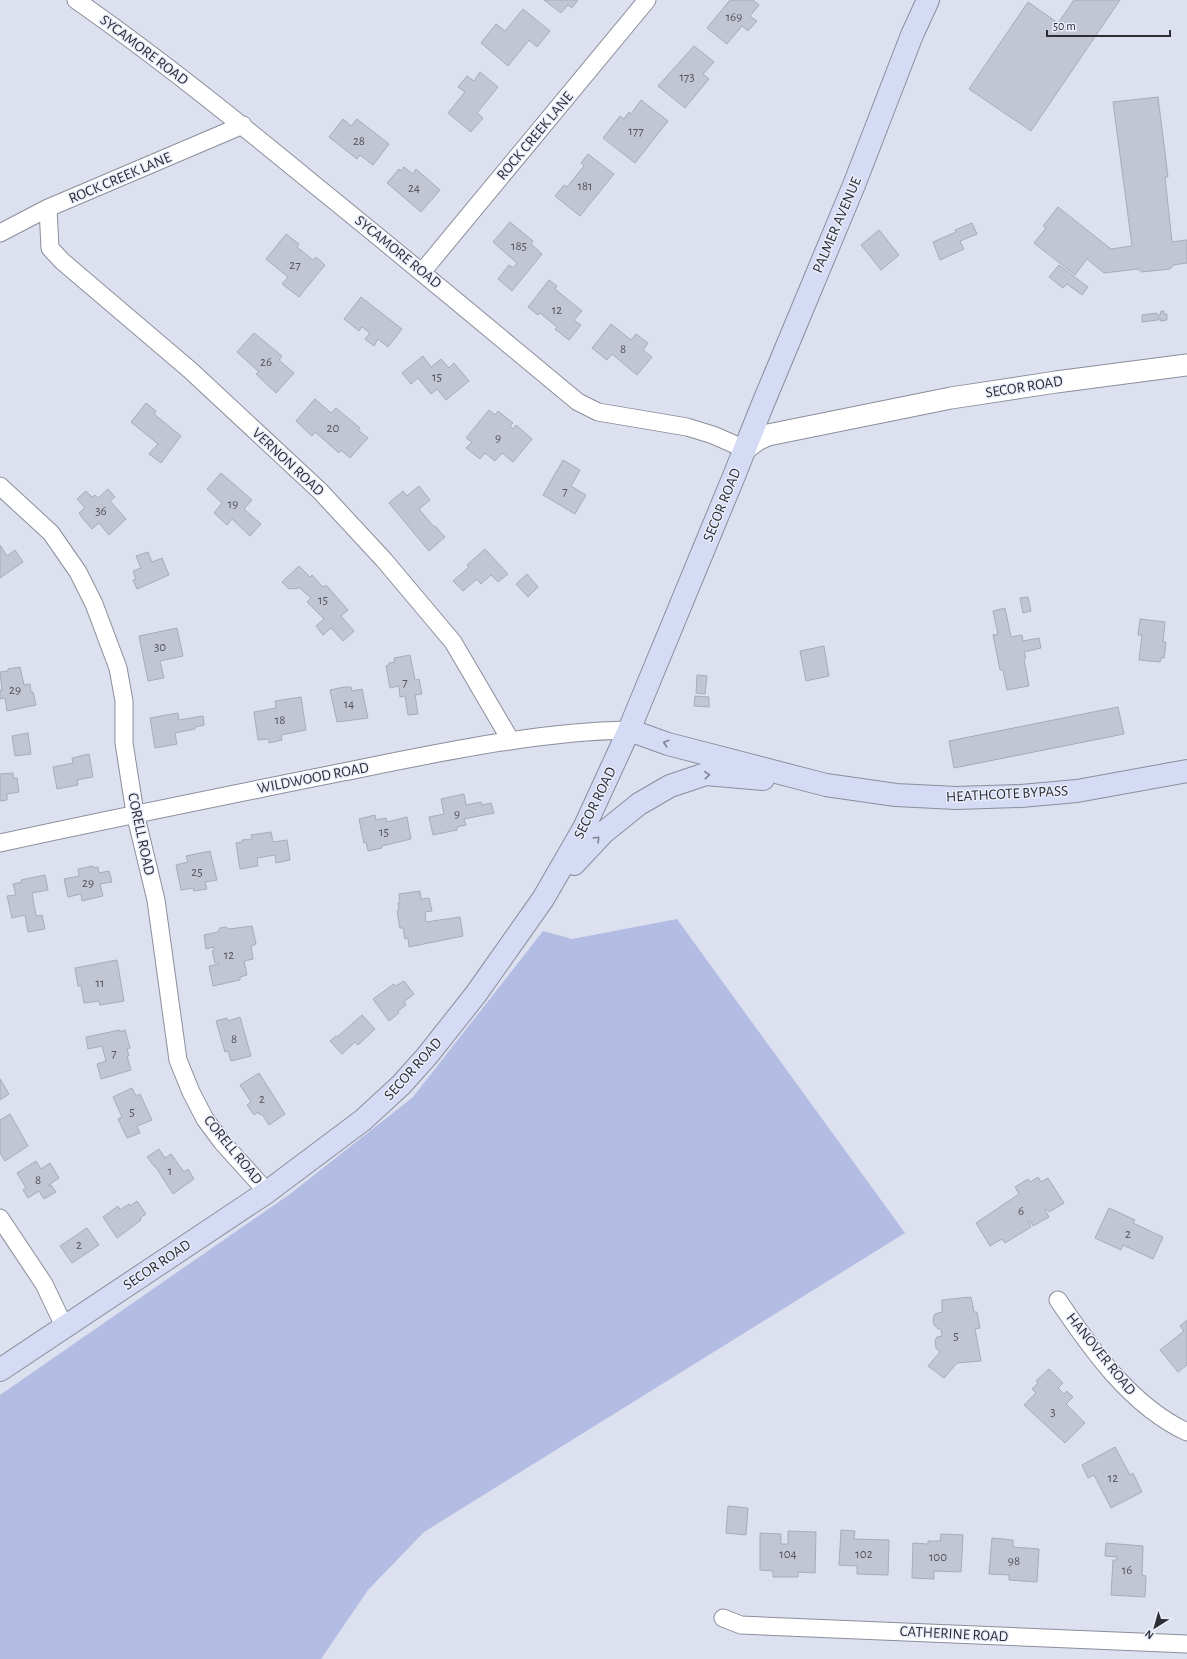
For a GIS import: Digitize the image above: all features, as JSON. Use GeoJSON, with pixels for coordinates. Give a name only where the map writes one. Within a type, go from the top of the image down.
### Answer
{"type":"FeatureCollection","features":[{"type":"Feature","properties":{"kind":"main road","name":"PALMER AVENUE"},"geometry":{"type":"LineString","coordinates":[[745,449],[854,185],[912,35],[928,0]]}},
{"type":"Feature","properties":{"kind":"main road","name":"SECOR ROAD"},"geometry":{"type":"LineString","coordinates":[[0,1370],[267,1192],[363,1120],[401,1085],[427,1056],[476,994],[543,899],[584,828],[630,730],[745,449]]}},
{"type":"Feature","properties":{"kind":"main road"},"geometry":{"type":"LineString","coordinates":[[630,730],[668,744],[826,785]]}},
{"type":"Feature","properties":{"kind":"main road","name":"HEATHCOTE BYPASS"},"geometry":{"type":"LineString","coordinates":[[826,785],[896,795],[933,798],[1021,796],[1077,791],[1187,771]]}},
{"type":"Feature","properties":{"kind":"main road"},"geometry":{"type":"LineString","coordinates":[[543,899],[587,849],[604,833],[639,804],[670,786],[706,774],[826,785]]}},
{"type":"Feature","properties":{"kind":"street","name":"SYCAMORE ROAD"},"geometry":{"type":"LineString","coordinates":[[76,0],[117,29],[242,126],[422,272],[578,402],[598,412],[687,428],[713,435],[745,449]]}},
{"type":"Feature","properties":{"kind":"street","name":"ROCK CREEK LANE"},"geometry":{"type":"LineString","coordinates":[[422,272],[647,0]]}},
{"type":"Feature","properties":{"kind":"street","name":"ROCK CREEK LANE"},"geometry":{"type":"LineString","coordinates":[[0,233],[48,208],[242,126]]}},
{"type":"Feature","properties":{"kind":"street","name":"VERNON ROAD"},"geometry":{"type":"LineString","coordinates":[[48,208],[50,248],[62,261],[190,370],[325,496],[384,560],[453,642],[511,741]]}},
{"type":"Feature","properties":{"kind":"street","name":"SECOR ROAD"},"geometry":{"type":"LineString","coordinates":[[745,449],[757,440],[768,435],[951,398],[1056,382],[1187,365]]}},
{"type":"Feature","properties":{"kind":"street","name":"CORELL ROAD"},"geometry":{"type":"LineString","coordinates":[[0,486],[51,533],[78,572],[94,604],[118,668],[124,701],[124,743],[135,813],[156,900],[178,1060],[191,1092],[205,1119],[222,1142],[267,1192]]}},
{"type":"Feature","properties":{"kind":"street","name":"WILDWOOD ROAD"},"geometry":{"type":"LineString","coordinates":[[0,843],[135,813],[399,761],[511,741],[602,731],[630,730]]}},
{"type":"Feature","properties":{"kind":"street"},"geometry":{"type":"LineString","coordinates":[[0,1218],[44,1284],[64,1326]]}},
{"type":"Feature","properties":{"kind":"street","name":"HANOVER ROAD"},"geometry":{"type":"LineString","coordinates":[[1058,1300],[1078,1329],[1122,1384],[1147,1407],[1168,1422],[1187,1432]]}},
{"type":"Feature","properties":{"kind":"street","name":"CATHERINE ROAD"},"geometry":{"type":"LineString","coordinates":[[723,1618],[741,1625],[1187,1644]]}},
{"type":"Feature","properties":{"kind":"shaded area"},"geometry":{"type":"Polygon","coordinates":[[[677,919],[905,1233],[424,1532],[368,1590],[321,1659],[0,1659],[0,1395],[290,1194],[413,1097],[543,931],[572,939],[677,919]]]}},
{"type":"Feature","properties":{"kind":"building"},"geometry":{"type":"Polygon","coordinates":[[[544,0],[578,0],[572,8],[568,5],[561,13],[544,0]]]}},
{"type":"Feature","properties":{"kind":"building"},"geometry":{"type":"Polygon","coordinates":[[[730,0],[753,0],[759,5],[750,16],[757,21],[748,31],[742,26],[727,44],[707,28],[730,0]]]}},
{"type":"Feature","properties":{"kind":"building"},"geometry":{"type":"Polygon","coordinates":[[[1074,0],[1120,0],[1031,131],[969,89],[1028,2],[1058,23],[1074,0]]]}},
{"type":"Feature","properties":{"kind":"building"},"geometry":{"type":"Polygon","coordinates":[[[523,9],[550,31],[537,47],[529,40],[508,66],[481,43],[496,24],[505,31],[523,9]]]}},
{"type":"Feature","properties":{"kind":"building"},"geometry":{"type":"Polygon","coordinates":[[[694,46],[714,62],[703,74],[709,79],[685,108],[658,86],[694,46]]]}},
{"type":"Feature","properties":{"kind":"building"},"geometry":{"type":"Polygon","coordinates":[[[480,72],[498,87],[477,113],[483,118],[471,132],[448,113],[465,92],[458,87],[467,76],[474,81],[480,72]]]}},
{"type":"Feature","properties":{"kind":"building"},"geometry":{"type":"Polygon","coordinates":[[[1158,97],[1168,177],[1165,177],[1172,242],[1187,240],[1187,263],[1173,265],[1170,269],[1142,272],[1138,269],[1104,273],[1087,259],[1075,275],[1034,243],[1046,228],[1043,226],[1058,207],[1111,249],[1132,246],[1113,102],[1158,97]]]}},
{"type":"Feature","properties":{"kind":"building"},"geometry":{"type":"Polygon","coordinates":[[[641,100],[668,121],[635,163],[603,138],[620,116],[624,119],[629,112],[631,114],[641,100]]]}},
{"type":"Feature","properties":{"kind":"building"},"geometry":{"type":"Polygon","coordinates":[[[343,119],[351,126],[357,119],[389,144],[373,165],[360,155],[357,159],[329,137],[343,119]]]}},
{"type":"Feature","properties":{"kind":"building"},"geometry":{"type":"Polygon","coordinates":[[[588,154],[614,174],[580,216],[555,196],[564,185],[567,187],[584,166],[581,163],[588,154]]]}},
{"type":"Feature","properties":{"kind":"building"},"geometry":{"type":"Polygon","coordinates":[[[404,167],[413,174],[416,169],[440,190],[421,212],[387,183],[399,169],[401,171],[404,167]]]}},
{"type":"Feature","properties":{"kind":"building"},"geometry":{"type":"Polygon","coordinates":[[[510,222],[533,241],[531,244],[542,254],[512,291],[498,279],[509,265],[513,268],[517,263],[493,242],[510,222]]]}},
{"type":"Feature","properties":{"kind":"building"},"geometry":{"type":"Polygon","coordinates":[[[972,223],[977,234],[960,241],[964,249],[940,260],[933,242],[972,223]]]}},
{"type":"Feature","properties":{"kind":"building"},"geometry":{"type":"Polygon","coordinates":[[[879,230],[899,255],[881,270],[861,245],[879,230]]]}},
{"type":"Feature","properties":{"kind":"building"},"geometry":{"type":"Polygon","coordinates":[[[286,234],[299,244],[297,247],[313,260],[316,257],[325,265],[299,297],[282,284],[288,277],[266,259],[286,234]]]}},
{"type":"Feature","properties":{"kind":"building"},"geometry":{"type":"Polygon","coordinates":[[[1059,265],[1088,287],[1082,295],[1067,284],[1063,288],[1049,277],[1059,265]]]}},
{"type":"Feature","properties":{"kind":"building"},"geometry":{"type":"Polygon","coordinates":[[[549,280],[557,286],[555,289],[582,311],[574,320],[581,325],[569,340],[555,329],[557,327],[540,313],[538,315],[528,307],[549,280]]]}},
{"type":"Feature","properties":{"kind":"building"},"geometry":{"type":"Polygon","coordinates":[[[361,297],[402,329],[388,347],[378,339],[374,346],[365,339],[370,333],[362,327],[359,331],[344,319],[361,297]]]}},
{"type":"Feature","properties":{"kind":"building"},"geometry":{"type":"Polygon","coordinates":[[[1161,311],[1164,311],[1164,314],[1167,314],[1167,320],[1160,321],[1160,318],[1158,318],[1158,320],[1142,322],[1142,315],[1157,313],[1157,315],[1160,315],[1161,311]]]}},
{"type":"Feature","properties":{"kind":"building"},"geometry":{"type":"Polygon","coordinates":[[[611,324],[631,340],[636,334],[648,343],[643,350],[652,357],[637,375],[612,354],[607,360],[592,348],[611,324]]]}},
{"type":"Feature","properties":{"kind":"building"},"geometry":{"type":"Polygon","coordinates":[[[254,333],[282,356],[279,360],[294,373],[276,393],[256,374],[259,372],[237,352],[254,333]]]}},
{"type":"Feature","properties":{"kind":"building"},"geometry":{"type":"Polygon","coordinates":[[[423,356],[431,367],[441,359],[449,368],[454,363],[469,381],[446,400],[437,389],[431,394],[418,378],[411,384],[402,373],[423,356]]]}},
{"type":"Feature","properties":{"kind":"building"},"geometry":{"type":"Polygon","coordinates":[[[315,399],[331,413],[336,408],[360,428],[358,430],[368,438],[350,458],[341,450],[339,453],[315,432],[312,436],[296,421],[315,399]]]}},
{"type":"Feature","properties":{"kind":"building"},"geometry":{"type":"Polygon","coordinates":[[[146,403],[156,411],[154,414],[181,436],[161,463],[149,454],[158,444],[131,422],[146,403]]]}},
{"type":"Feature","properties":{"kind":"building"},"geometry":{"type":"Polygon","coordinates":[[[489,410],[495,415],[498,411],[513,423],[510,426],[513,429],[516,425],[532,439],[513,462],[502,453],[495,461],[485,453],[480,459],[466,448],[472,442],[466,438],[489,410]]]}},
{"type":"Feature","properties":{"kind":"building"},"geometry":{"type":"Polygon","coordinates":[[[563,460],[580,470],[571,486],[586,495],[575,514],[543,495],[563,460]]]}},
{"type":"Feature","properties":{"kind":"building"},"geometry":{"type":"Polygon","coordinates":[[[221,473],[252,500],[244,509],[261,524],[250,536],[232,519],[227,525],[214,513],[222,503],[207,489],[221,473]]]}},
{"type":"Feature","properties":{"kind":"building"},"geometry":{"type":"Polygon","coordinates":[[[419,486],[430,500],[419,509],[434,527],[435,526],[445,537],[429,551],[389,503],[403,491],[407,496],[419,486]]]}},
{"type":"Feature","properties":{"kind":"building"},"geometry":{"type":"Polygon","coordinates":[[[108,489],[115,497],[110,501],[126,519],[109,535],[99,523],[92,529],[83,519],[79,513],[85,508],[77,499],[86,491],[92,497],[95,495],[98,498],[108,489]]]}},
{"type":"Feature","properties":{"kind":"building"},"geometry":{"type":"Polygon","coordinates":[[[0,545],[7,556],[15,550],[23,562],[0,578],[0,545]]]}},
{"type":"Feature","properties":{"kind":"building"},"geometry":{"type":"Polygon","coordinates":[[[485,549],[508,574],[498,582],[491,575],[481,584],[477,579],[463,591],[453,581],[469,567],[467,565],[485,549]]]}},
{"type":"Feature","properties":{"kind":"building"},"geometry":{"type":"Polygon","coordinates":[[[148,552],[152,562],[162,558],[169,575],[137,589],[133,580],[136,579],[133,571],[141,568],[136,556],[148,552]]]}},
{"type":"Feature","properties":{"kind":"building"},"geometry":{"type":"Polygon","coordinates":[[[299,566],[310,577],[312,575],[323,587],[326,585],[348,610],[341,616],[354,631],[343,641],[331,628],[323,635],[316,626],[324,619],[307,602],[311,598],[300,588],[289,589],[282,582],[299,566]]]}},
{"type":"Feature","properties":{"kind":"building"},"geometry":{"type":"Polygon","coordinates":[[[527,574],[538,587],[528,597],[516,584],[527,574]]]}},
{"type":"Feature","properties":{"kind":"building"},"geometry":{"type":"Polygon","coordinates":[[[1028,597],[1031,611],[1023,613],[1020,598],[1028,597]]]}},
{"type":"Feature","properties":{"kind":"building"},"geometry":{"type":"Polygon","coordinates":[[[1005,608],[1011,637],[1022,635],[1023,641],[1039,638],[1041,648],[1024,652],[1029,686],[1007,690],[1003,670],[1000,670],[993,635],[998,634],[993,611],[1005,608]]]}},
{"type":"Feature","properties":{"kind":"building"},"geometry":{"type":"Polygon","coordinates":[[[1140,619],[1165,622],[1163,642],[1166,642],[1164,658],[1161,658],[1160,662],[1139,660],[1142,635],[1138,635],[1140,619]]]}},
{"type":"Feature","properties":{"kind":"building"},"geometry":{"type":"Polygon","coordinates":[[[177,628],[183,656],[160,661],[164,678],[148,681],[139,636],[177,628]]]}},
{"type":"Feature","properties":{"kind":"building"},"geometry":{"type":"Polygon","coordinates":[[[824,646],[829,676],[806,681],[800,651],[824,646]]]}},
{"type":"Feature","properties":{"kind":"building"},"geometry":{"type":"Polygon","coordinates":[[[410,655],[415,680],[419,679],[422,694],[415,695],[418,714],[408,715],[405,696],[400,697],[399,686],[390,688],[386,666],[389,665],[389,663],[395,662],[394,658],[410,655]]]}},
{"type":"Feature","properties":{"kind":"building"},"geometry":{"type":"Polygon","coordinates":[[[20,667],[24,685],[30,684],[31,692],[33,692],[36,705],[7,711],[5,698],[0,699],[0,690],[2,690],[0,672],[20,667]]]}},
{"type":"Feature","properties":{"kind":"building"},"geometry":{"type":"Polygon","coordinates":[[[697,675],[707,676],[705,694],[696,693],[697,675]]]}},
{"type":"Feature","properties":{"kind":"building"},"geometry":{"type":"Polygon","coordinates":[[[351,687],[352,691],[362,689],[368,718],[337,722],[330,690],[351,687]]]}},
{"type":"Feature","properties":{"kind":"building"},"geometry":{"type":"Polygon","coordinates":[[[695,696],[709,697],[709,707],[694,706],[695,696]]]}},
{"type":"Feature","properties":{"kind":"building"},"geometry":{"type":"Polygon","coordinates":[[[301,697],[306,730],[281,735],[282,740],[269,743],[269,739],[258,740],[254,712],[276,708],[275,701],[301,697]]]}},
{"type":"Feature","properties":{"kind":"building"},"geometry":{"type":"Polygon","coordinates":[[[1118,707],[1124,734],[954,768],[949,741],[1118,707]]]}},
{"type":"Feature","properties":{"kind":"building"},"geometry":{"type":"Polygon","coordinates":[[[178,713],[179,720],[203,716],[204,725],[195,727],[195,729],[175,733],[177,744],[155,748],[150,718],[178,713]]]}},
{"type":"Feature","properties":{"kind":"building"},"geometry":{"type":"Polygon","coordinates":[[[28,733],[31,754],[15,756],[12,736],[28,733]]]}},
{"type":"Feature","properties":{"kind":"building"},"geometry":{"type":"Polygon","coordinates":[[[89,754],[93,777],[77,780],[78,785],[57,789],[53,767],[73,763],[72,758],[89,754]]]}},
{"type":"Feature","properties":{"kind":"building"},"geometry":{"type":"Polygon","coordinates":[[[13,773],[13,778],[17,778],[19,792],[7,794],[7,800],[0,801],[0,774],[13,773]]]}},
{"type":"Feature","properties":{"kind":"building"},"geometry":{"type":"Polygon","coordinates":[[[464,794],[466,805],[481,802],[482,805],[491,803],[494,813],[464,819],[466,825],[457,827],[457,830],[433,835],[429,817],[444,814],[441,799],[464,794]]]}},
{"type":"Feature","properties":{"kind":"building"},"geometry":{"type":"Polygon","coordinates":[[[375,815],[376,820],[386,818],[387,822],[407,817],[411,839],[368,851],[366,842],[364,843],[359,819],[375,815]]]}},
{"type":"Feature","properties":{"kind":"building"},"geometry":{"type":"Polygon","coordinates":[[[271,832],[273,842],[287,840],[290,860],[276,863],[275,855],[257,858],[258,866],[240,869],[236,843],[242,842],[242,840],[252,839],[251,835],[271,832]]]}},
{"type":"Feature","properties":{"kind":"building"},"geometry":{"type":"Polygon","coordinates":[[[210,851],[217,880],[205,882],[207,889],[194,891],[193,888],[181,890],[176,865],[188,862],[186,856],[210,851]]]}},
{"type":"Feature","properties":{"kind":"building"},"geometry":{"type":"Polygon","coordinates":[[[93,866],[94,868],[98,867],[99,873],[109,871],[112,882],[100,884],[103,896],[82,901],[81,894],[68,897],[64,879],[79,876],[78,869],[93,866]]]}},
{"type":"Feature","properties":{"kind":"building"},"geometry":{"type":"Polygon","coordinates":[[[45,875],[48,890],[32,893],[36,916],[42,915],[45,929],[28,932],[25,915],[12,918],[7,896],[16,895],[13,884],[22,882],[21,880],[45,875]]]}},
{"type":"Feature","properties":{"kind":"building"},"geometry":{"type":"Polygon","coordinates":[[[420,891],[421,899],[429,898],[432,911],[425,912],[426,922],[460,917],[463,936],[409,947],[408,938],[405,939],[403,928],[400,928],[397,911],[399,910],[398,903],[400,902],[399,894],[420,891]]]}},
{"type":"Feature","properties":{"kind":"building"},"geometry":{"type":"Polygon","coordinates":[[[252,926],[256,944],[251,946],[253,959],[244,961],[247,975],[240,977],[240,980],[213,986],[209,966],[219,964],[218,962],[215,963],[212,951],[214,950],[214,947],[206,949],[204,935],[218,932],[220,928],[226,927],[229,929],[252,926]]]}},
{"type":"Feature","properties":{"kind":"building"},"geometry":{"type":"Polygon","coordinates":[[[117,960],[124,1001],[100,1005],[99,1001],[84,1003],[81,986],[78,986],[75,968],[117,960]]]}},
{"type":"Feature","properties":{"kind":"building"},"geometry":{"type":"Polygon","coordinates":[[[404,981],[414,994],[404,1002],[406,1005],[398,1011],[399,1013],[389,1021],[373,999],[394,984],[396,986],[404,981]]]}},
{"type":"Feature","properties":{"kind":"building"},"geometry":{"type":"Polygon","coordinates":[[[362,1015],[375,1029],[358,1045],[355,1042],[342,1054],[330,1041],[336,1036],[337,1037],[362,1015]]]}},
{"type":"Feature","properties":{"kind":"building"},"geometry":{"type":"Polygon","coordinates":[[[240,1017],[251,1056],[231,1061],[228,1051],[225,1052],[216,1021],[227,1018],[228,1021],[240,1017]]]}},
{"type":"Feature","properties":{"kind":"building"},"geometry":{"type":"Polygon","coordinates":[[[120,1030],[120,1032],[125,1030],[130,1048],[127,1049],[129,1056],[127,1056],[131,1070],[101,1079],[97,1064],[106,1061],[102,1046],[88,1049],[86,1037],[120,1030]]]}},
{"type":"Feature","properties":{"kind":"building"},"geometry":{"type":"Polygon","coordinates":[[[259,1073],[285,1114],[269,1125],[262,1114],[260,1115],[258,1112],[254,1115],[247,1105],[251,1102],[240,1085],[259,1073]]]}},
{"type":"Feature","properties":{"kind":"building"},"geometry":{"type":"Polygon","coordinates":[[[0,1079],[9,1094],[0,1100],[0,1079]]]}},
{"type":"Feature","properties":{"kind":"building"},"geometry":{"type":"Polygon","coordinates":[[[132,1088],[136,1096],[140,1094],[152,1120],[137,1126],[140,1133],[127,1138],[118,1119],[122,1117],[113,1097],[132,1088]]]}},
{"type":"Feature","properties":{"kind":"building"},"geometry":{"type":"Polygon","coordinates":[[[10,1114],[28,1146],[5,1161],[0,1153],[0,1120],[10,1114]]]}},
{"type":"Feature","properties":{"kind":"building"},"geometry":{"type":"Polygon","coordinates":[[[159,1149],[165,1158],[171,1154],[184,1172],[188,1169],[194,1179],[173,1194],[155,1166],[147,1157],[159,1149]]]}},
{"type":"Feature","properties":{"kind":"building"},"geometry":{"type":"Polygon","coordinates":[[[36,1161],[41,1169],[50,1163],[59,1178],[49,1185],[51,1185],[56,1192],[44,1199],[39,1191],[28,1198],[23,1190],[26,1188],[17,1173],[36,1161]]]}},
{"type":"Feature","properties":{"kind":"building"},"geometry":{"type":"Polygon","coordinates":[[[1038,1177],[1041,1182],[1048,1178],[1064,1203],[1049,1212],[1046,1209],[1045,1210],[1049,1217],[1033,1226],[1030,1221],[1028,1221],[1031,1227],[1005,1243],[1002,1239],[990,1246],[976,1223],[1019,1194],[1015,1187],[1028,1179],[1030,1182],[1038,1177]]]}},
{"type":"Feature","properties":{"kind":"building"},"geometry":{"type":"Polygon","coordinates":[[[137,1201],[146,1214],[140,1218],[141,1220],[117,1238],[103,1217],[118,1206],[120,1210],[137,1201]]]}},
{"type":"Feature","properties":{"kind":"building"},"geometry":{"type":"Polygon","coordinates":[[[1109,1208],[1135,1220],[1133,1223],[1163,1237],[1153,1259],[1123,1245],[1121,1250],[1095,1238],[1109,1208]]]}},
{"type":"Feature","properties":{"kind":"building"},"geometry":{"type":"Polygon","coordinates":[[[87,1228],[99,1245],[72,1263],[60,1246],[87,1228]]]}},
{"type":"Feature","properties":{"kind":"building"},"geometry":{"type":"Polygon","coordinates":[[[971,1297],[974,1312],[977,1312],[980,1328],[975,1329],[981,1361],[957,1363],[944,1378],[928,1366],[940,1352],[936,1348],[935,1340],[937,1337],[942,1336],[941,1329],[938,1329],[934,1325],[933,1319],[935,1314],[942,1312],[942,1300],[971,1297]]]}},
{"type":"Feature","properties":{"kind":"building"},"geometry":{"type":"Polygon","coordinates":[[[1187,1320],[1187,1365],[1178,1372],[1160,1350],[1184,1331],[1180,1326],[1187,1320]]]}},
{"type":"Feature","properties":{"kind":"building"},"geometry":{"type":"Polygon","coordinates":[[[1049,1369],[1063,1383],[1058,1388],[1064,1394],[1067,1391],[1073,1397],[1066,1404],[1085,1423],[1065,1443],[1024,1405],[1036,1393],[1032,1389],[1038,1383],[1036,1381],[1049,1369]]]}},
{"type":"Feature","properties":{"kind":"building"},"geometry":{"type":"Polygon","coordinates":[[[1115,1447],[1130,1475],[1133,1473],[1142,1492],[1111,1508],[1094,1475],[1088,1478],[1082,1465],[1115,1447]]]}},
{"type":"Feature","properties":{"kind":"building"},"geometry":{"type":"Polygon","coordinates":[[[728,1506],[748,1508],[746,1535],[726,1533],[728,1506]]]}},
{"type":"Feature","properties":{"kind":"building"},"geometry":{"type":"Polygon","coordinates":[[[841,1530],[855,1531],[854,1539],[889,1540],[888,1575],[857,1574],[857,1566],[839,1565],[841,1530]]]}},
{"type":"Feature","properties":{"kind":"building"},"geometry":{"type":"Polygon","coordinates":[[[788,1531],[816,1532],[815,1573],[798,1572],[798,1577],[773,1577],[773,1571],[760,1570],[760,1533],[781,1534],[781,1544],[788,1544],[788,1531]]]}},
{"type":"Feature","properties":{"kind":"building"},"geometry":{"type":"Polygon","coordinates":[[[941,1534],[963,1535],[961,1572],[934,1571],[934,1579],[912,1578],[913,1543],[928,1544],[928,1541],[940,1541],[941,1534]]]}},
{"type":"Feature","properties":{"kind":"building"},"geometry":{"type":"Polygon","coordinates":[[[992,1538],[1013,1540],[1013,1547],[1039,1549],[1037,1582],[1009,1580],[1009,1575],[989,1574],[992,1538]]]}},
{"type":"Feature","properties":{"kind":"building"},"geometry":{"type":"Polygon","coordinates":[[[1106,1543],[1143,1546],[1142,1575],[1146,1576],[1145,1597],[1111,1595],[1113,1560],[1117,1560],[1117,1557],[1105,1556],[1106,1543]]]}}]}
